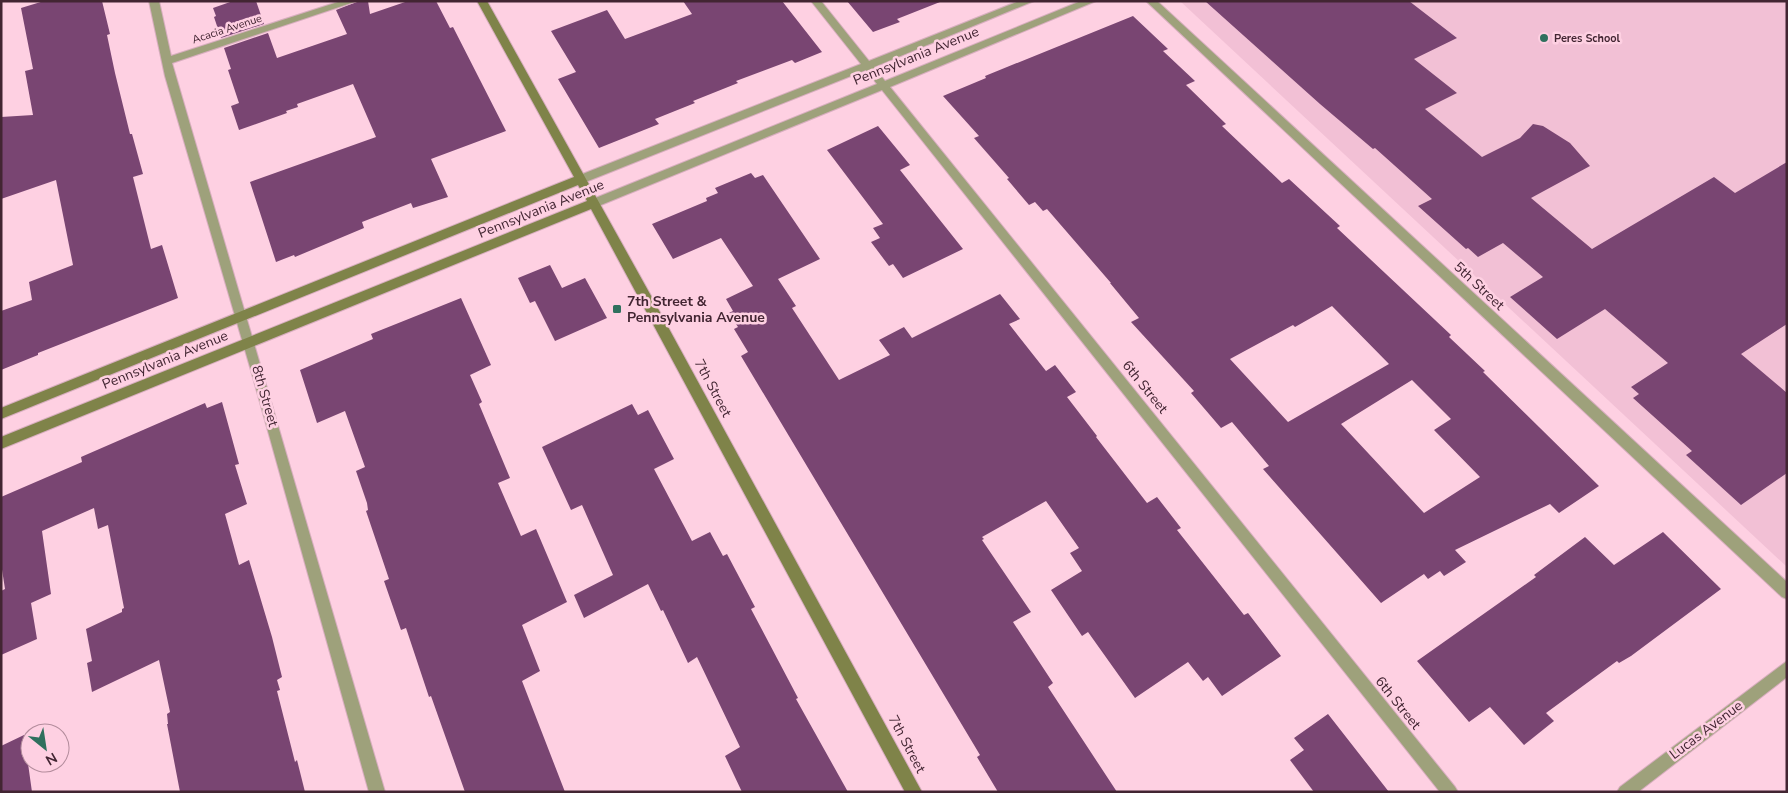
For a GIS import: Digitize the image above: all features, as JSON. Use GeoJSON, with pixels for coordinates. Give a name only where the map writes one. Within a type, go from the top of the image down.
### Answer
{"type":"FeatureCollection","features":[{"type":"Feature","properties":{"kind":"street","name":"8th Street"},"geometry":{"type":"LineString","coordinates":[[154,1],[170,76],[249,342],[377,792]]}},
{"type":"Feature","properties":{"kind":"street","name":"Acacia Avenue"},"geometry":{"type":"LineString","coordinates":[[167,62],[352,1]]}},
{"type":"Feature","properties":{"kind":"street","name":"7th Street"},"geometry":{"type":"LineString","coordinates":[[482,1],[592,204],[646,297],[914,792]]}},
{"type":"Feature","properties":{"kind":"street","name":"6th Street"},"geometry":{"type":"LineString","coordinates":[[816,1],[1450,792]]}},
{"type":"Feature","properties":{"kind":"street","name":"Pennsylvania Avenue"},"geometry":{"type":"LineString","coordinates":[[1,414],[579,180],[1029,1]]}},
{"type":"Feature","properties":{"kind":"street","name":"Pennsylvania Avenue"},"geometry":{"type":"LineString","coordinates":[[1,443],[1091,1]]}},
{"type":"Feature","properties":{"kind":"street","name":"5th Street"},"geometry":{"type":"LineString","coordinates":[[1151,1],[1787,592]]}},
{"type":"Feature","properties":{"kind":"street","name":"Lucas Avenue"},"geometry":{"type":"LineString","coordinates":[[1625,792],[1787,668]]}},
{"type":"Feature","properties":{"kind":"shaded area"},"geometry":{"type":"Polygon","coordinates":[[[1180,1],[1787,1],[1787,567],[1180,1]]]}},
{"type":"Feature","properties":{"kind":"building"},"geometry":{"type":"Polygon","coordinates":[[[44,1],[102,1],[110,34],[107,35],[115,73],[130,134],[132,134],[143,174],[133,177],[151,249],[162,245],[178,298],[38,353],[38,355],[1,370],[1,311],[32,300],[29,282],[73,265],[56,180],[1,199],[1,117],[33,115],[25,71],[33,69],[21,8],[44,1]]]}},
{"type":"Feature","properties":{"kind":"building"},"geometry":{"type":"Polygon","coordinates":[[[233,1],[256,1],[264,24],[221,38],[213,8],[233,1]]]}},
{"type":"Feature","properties":{"kind":"building"},"geometry":{"type":"Polygon","coordinates":[[[359,1],[368,1],[370,14],[408,1],[436,1],[450,28],[453,27],[506,131],[431,159],[448,197],[413,208],[411,203],[362,222],[364,228],[295,257],[294,255],[276,262],[250,182],[376,137],[353,84],[297,104],[298,107],[286,111],[287,113],[239,130],[231,106],[239,103],[228,70],[231,69],[224,48],[268,33],[277,58],[347,34],[336,10],[359,1]]]}},
{"type":"Feature","properties":{"kind":"building"},"geometry":{"type":"Polygon","coordinates":[[[683,1],[782,1],[822,52],[795,63],[792,60],[736,81],[738,83],[655,119],[659,124],[599,148],[558,79],[576,72],[551,31],[607,10],[625,39],[692,14],[683,1]]]}},
{"type":"Feature","properties":{"kind":"building"},"geometry":{"type":"Polygon","coordinates":[[[847,1],[940,2],[897,19],[900,22],[873,32],[847,1]]]}},
{"type":"Feature","properties":{"kind":"building"},"geometry":{"type":"Polygon","coordinates":[[[1205,1],[1409,1],[1457,38],[1414,59],[1457,93],[1425,109],[1482,157],[1520,138],[1533,124],[1543,126],[1570,143],[1590,166],[1531,198],[1592,249],[1714,177],[1735,193],[1787,162],[1787,324],[1741,354],[1787,393],[1787,473],[1741,505],[1686,455],[1692,451],[1633,398],[1639,394],[1631,387],[1668,363],[1605,309],[1557,339],[1510,297],[1543,277],[1503,243],[1478,257],[1468,248],[1466,249],[1418,206],[1432,199],[1375,148],[1373,149],[1320,104],[1205,1]]]}},
{"type":"Feature","properties":{"kind":"building"},"geometry":{"type":"Polygon","coordinates":[[[1133,16],[1168,49],[1163,51],[1195,81],[1186,85],[1226,124],[1222,126],[1282,183],[1289,179],[1340,226],[1337,228],[1451,335],[1449,337],[1485,371],[1483,372],[1599,486],[1559,513],[1550,504],[1455,550],[1466,562],[1444,576],[1440,571],[1428,579],[1424,574],[1381,603],[1263,469],[1269,466],[1232,422],[1221,428],[1191,393],[1194,391],[1131,322],[1139,318],[1111,283],[1047,209],[1043,211],[1035,202],[1029,205],[1007,179],[1009,178],[974,138],[979,136],[943,96],[986,78],[985,76],[1133,16]],[[1332,306],[1295,327],[1293,325],[1230,359],[1288,422],[1389,364],[1332,306]],[[1412,380],[1341,424],[1424,513],[1480,477],[1434,430],[1451,419],[1412,380]]]}},
{"type":"Feature","properties":{"kind":"building"},"geometry":{"type":"Polygon","coordinates":[[[878,126],[910,165],[900,170],[963,249],[903,278],[893,264],[889,266],[871,242],[880,238],[873,228],[883,224],[827,150],[878,126]]]}},
{"type":"Feature","properties":{"kind":"building"},"geometry":{"type":"Polygon","coordinates":[[[751,173],[755,178],[763,175],[820,259],[778,279],[796,306],[792,308],[839,380],[890,355],[879,340],[904,327],[912,338],[1000,294],[1020,319],[1009,324],[1046,371],[1055,365],[1076,392],[1067,397],[1147,503],[1157,497],[1181,528],[1177,530],[1244,615],[1248,613],[1281,656],[1222,696],[1208,677],[1203,681],[1188,662],[1135,698],[1088,632],[1082,636],[1051,590],[1082,571],[1070,553],[1079,548],[1046,501],[982,537],[984,539],[982,540],[1031,612],[1013,622],[1053,683],[1048,687],[1117,792],[998,792],[977,757],[980,755],[741,356],[748,352],[734,329],[738,327],[729,313],[733,311],[726,299],[753,286],[721,238],[673,259],[652,224],[707,201],[706,198],[718,193],[715,188],[751,173]]]}},
{"type":"Feature","properties":{"kind":"building"},"geometry":{"type":"Polygon","coordinates":[[[550,265],[562,288],[585,278],[607,318],[555,341],[535,301],[530,303],[518,278],[550,265]]]}},
{"type":"Feature","properties":{"kind":"building"},"geometry":{"type":"Polygon","coordinates":[[[461,298],[491,365],[470,375],[482,402],[479,404],[510,478],[498,483],[521,536],[536,529],[567,602],[522,625],[540,671],[522,681],[565,792],[465,792],[431,696],[429,697],[406,628],[401,630],[384,581],[389,579],[366,511],[368,510],[367,503],[356,471],[365,467],[345,411],[317,423],[300,370],[373,339],[371,334],[461,298]]]}},
{"type":"Feature","properties":{"kind":"building"},"geometry":{"type":"Polygon","coordinates":[[[222,402],[239,464],[235,465],[247,504],[225,514],[239,565],[249,560],[272,637],[282,677],[277,680],[280,690],[277,691],[295,762],[297,760],[305,792],[180,792],[167,724],[167,714],[170,712],[159,660],[92,692],[87,663],[92,661],[86,629],[122,612],[124,608],[108,525],[98,529],[94,508],[42,531],[51,594],[31,603],[37,639],[1,655],[1,591],[5,589],[1,563],[1,497],[82,462],[81,457],[205,403],[207,408],[222,402]]]}},
{"type":"Feature","properties":{"kind":"building"},"geometry":{"type":"Polygon","coordinates":[[[632,404],[638,415],[648,410],[674,459],[654,469],[692,541],[710,532],[723,556],[727,554],[755,607],[751,609],[798,698],[796,699],[848,792],[742,792],[725,756],[740,747],[697,657],[688,663],[663,610],[661,611],[648,584],[584,618],[574,595],[613,575],[582,505],[571,510],[542,447],[632,404]]]}},
{"type":"Feature","properties":{"kind":"building"},"geometry":{"type":"Polygon","coordinates":[[[1663,532],[1721,589],[1631,656],[1619,663],[1617,661],[1546,713],[1554,721],[1524,745],[1490,707],[1469,722],[1417,661],[1536,577],[1534,575],[1585,537],[1614,565],[1663,532]]]}},
{"type":"Feature","properties":{"kind":"building"},"geometry":{"type":"Polygon","coordinates":[[[1328,714],[1389,792],[1314,792],[1290,760],[1304,750],[1294,738],[1328,714]]]}},
{"type":"Feature","properties":{"kind":"building"},"geometry":{"type":"Polygon","coordinates":[[[20,737],[20,773],[29,773],[32,792],[1,792],[1,746],[20,737]]]}},
{"type":"Feature","properties":{"kind":"place","name":"Peres School"},"geometry":{"type":"Point","coordinates":[1544,38]}},
{"type":"Feature","properties":{"kind":"place","name":"7th Street & Pennsylvania Avenue"},"geometry":{"type":"Point","coordinates":[617,309]}}]}
